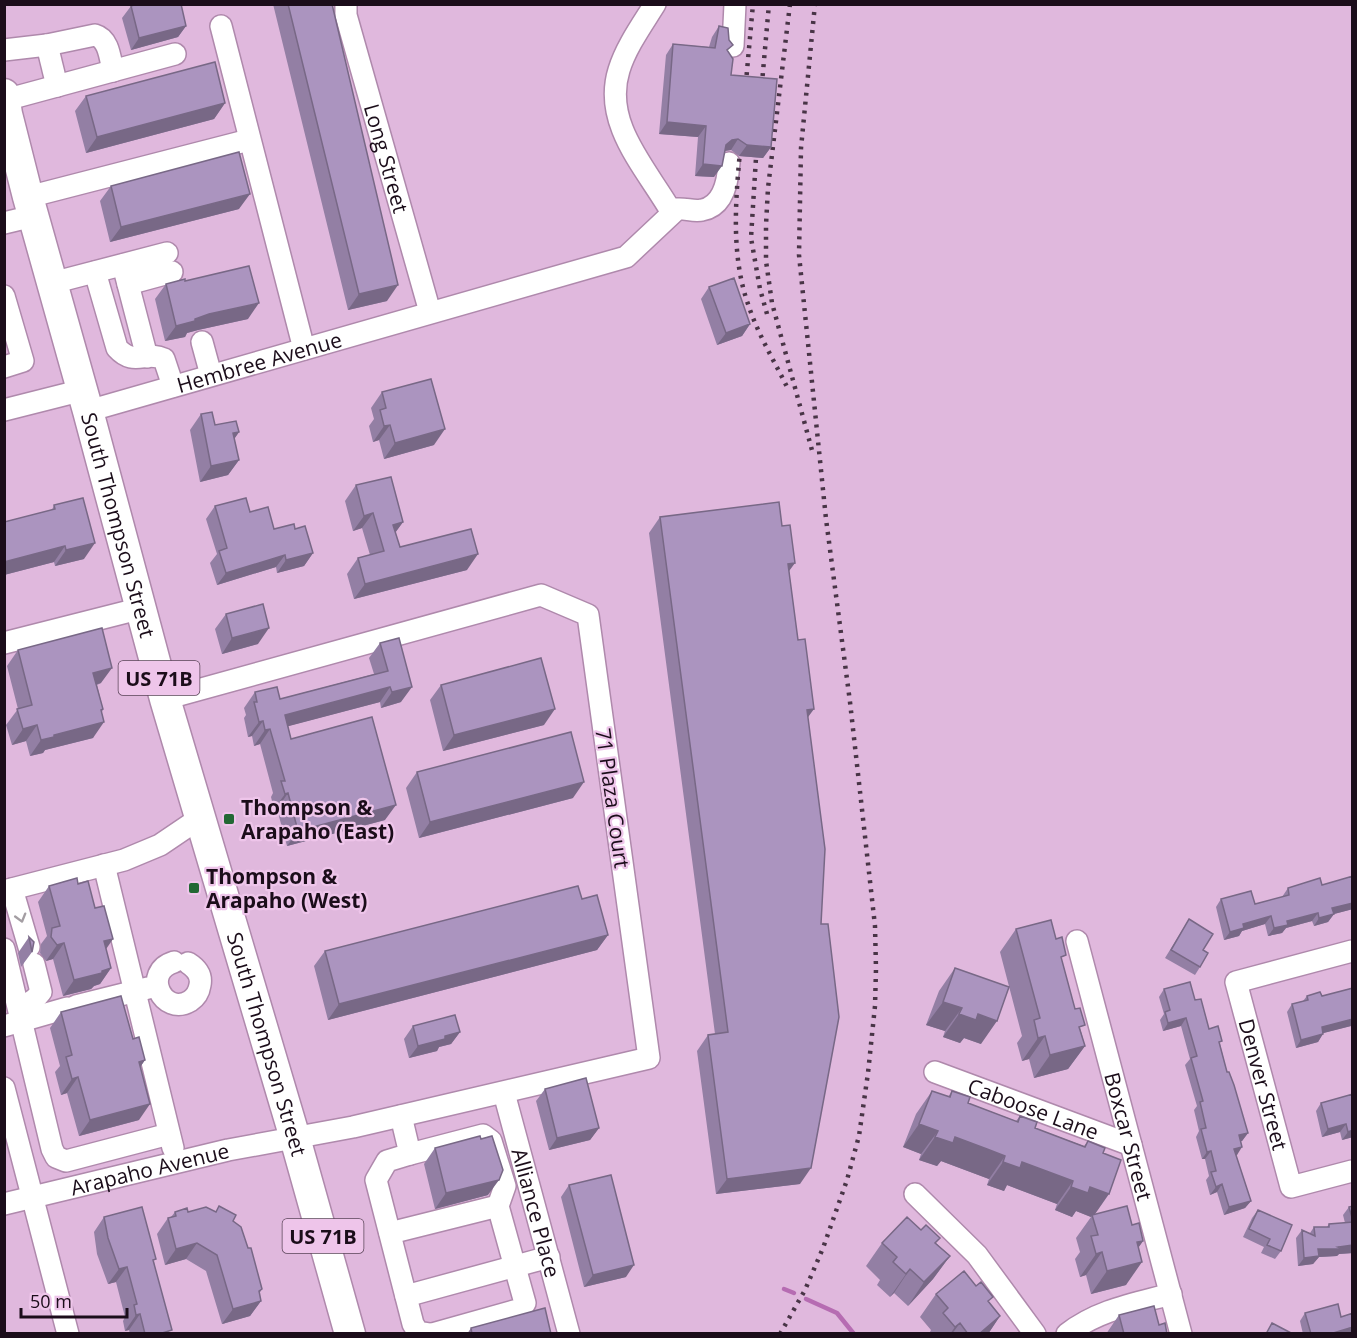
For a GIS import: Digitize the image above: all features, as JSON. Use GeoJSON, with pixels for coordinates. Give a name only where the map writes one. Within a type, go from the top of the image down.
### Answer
{"type":"FeatureCollection","features":[{"type":"Feature","properties":{"kind":"highway","name":"South Thompson Street"},"geometry":{"type":"LineString","coordinates":[[4,94],[31,206],[165,699],[295,1138],[350,1334]]}},
{"type":"Feature","properties":{"kind":"street","name":"Long Street"},"geometry":{"type":"LineString","coordinates":[[346,4],[346,15],[430,312]]}},
{"type":"Feature","properties":{"kind":"street"},"geometry":{"type":"LineString","coordinates":[[655,4],[620,68],[615,87],[615,103],[620,124],[635,154],[672,213],[684,208],[702,210],[718,199],[729,178],[729,163]]}},
{"type":"Feature","properties":{"kind":"street"},"geometry":{"type":"LineString","coordinates":[[733,46],[735,4]]}},
{"type":"Feature","properties":{"kind":"street"},"geometry":{"type":"LineString","coordinates":[[220,26],[304,349]]}},
{"type":"Feature","properties":{"kind":"street"},"geometry":{"type":"LineString","coordinates":[[4,50],[47,45],[85,36],[101,37],[105,41],[113,71]]}},
{"type":"Feature","properties":{"kind":"street"},"geometry":{"type":"LineString","coordinates":[[47,45],[57,86]]}},
{"type":"Feature","properties":{"kind":"street"},"geometry":{"type":"LineString","coordinates":[[5,100],[175,54]]}},
{"type":"Feature","properties":{"kind":"street"},"geometry":{"type":"LineString","coordinates":[[4,223],[31,206],[249,140]]}},
{"type":"Feature","properties":{"kind":"street","name":"Hembree Avenue"},"geometry":{"type":"LineString","coordinates":[[4,410],[173,386],[626,257],[672,213]]}},
{"type":"Feature","properties":{"kind":"street"},"geometry":{"type":"LineString","coordinates":[[52,283],[95,272],[125,274],[169,263]]}},
{"type":"Feature","properties":{"kind":"street"},"geometry":{"type":"LineString","coordinates":[[95,272],[117,348],[129,358],[159,356],[164,359],[173,386]]}},
{"type":"Feature","properties":{"kind":"street"},"geometry":{"type":"LineString","coordinates":[[125,274],[147,357]]}},
{"type":"Feature","properties":{"kind":"street"},"geometry":{"type":"LineString","coordinates":[[4,296],[23,361],[4,367]]}},
{"type":"Feature","properties":{"kind":"street"},"geometry":{"type":"LineString","coordinates":[[202,342],[211,375]]}},
{"type":"Feature","properties":{"kind":"street","name":"71 Plaza Court"},"geometry":{"type":"LineString","coordinates":[[165,699],[541,595],[588,615],[649,1058],[504,1093],[295,1138]]}},
{"type":"Feature","properties":{"kind":"street"},"geometry":{"type":"LineString","coordinates":[[4,643],[142,608]]}},
{"type":"Feature","properties":{"kind":"street"},"geometry":{"type":"LineString","coordinates":[[15,1019],[40,992],[31,956],[8,890],[124,860],[160,845],[194,822],[201,820]]}},
{"type":"Feature","properties":{"kind":"street"},"geometry":{"type":"LineString","coordinates":[[104,866],[176,1162]]}},
{"type":"Feature","properties":{"kind":"street","name":"Boxcar Street"},"geometry":{"type":"LineString","coordinates":[[1077,940],[1181,1334]]}},
{"type":"Feature","properties":{"kind":"street"},"geometry":{"type":"LineString","coordinates":[[4,949],[15,1019],[52,1149],[58,1158],[66,1161],[169,1134]]}},
{"type":"Feature","properties":{"kind":"street","name":"Denver Street"},"geometry":{"type":"LineString","coordinates":[[1353,951],[1236,982],[1291,1187],[1353,1171]]}},
{"type":"Feature","properties":{"kind":"street"},"geometry":{"type":"LineString","coordinates":[[181,962],[198,972],[201,979],[200,987],[194,998],[188,1002],[175,1004],[163,997],[157,985],[160,971],[165,965],[181,962]]}},
{"type":"Feature","properties":{"kind":"street"},"geometry":{"type":"LineString","coordinates":[[15,1019],[157,985]]}},
{"type":"Feature","properties":{"kind":"street","name":"Caboose Lane"},"geometry":{"type":"LineString","coordinates":[[935,1072],[1131,1145]]}},
{"type":"Feature","properties":{"kind":"street"},"geometry":{"type":"LineString","coordinates":[[4,1088],[68,1334]]}},
{"type":"Feature","properties":{"kind":"street","name":"Alliance Place"},"geometry":{"type":"LineString","coordinates":[[504,1093],[569,1334]]}},
{"type":"Feature","properties":{"kind":"street"},"geometry":{"type":"LineString","coordinates":[[401,1116],[410,1154]]}},
{"type":"Feature","properties":{"kind":"street"},"geometry":{"type":"LineString","coordinates":[[483,1135],[491,1141],[498,1164],[505,1186],[498,1206],[525,1302],[521,1309],[431,1334],[418,1332],[413,1324],[376,1180],[387,1161],[483,1135]]}},
{"type":"Feature","properties":{"kind":"street","name":"Arapaho Avenue"},"geometry":{"type":"LineString","coordinates":[[4,1204],[228,1150],[295,1138]]}},
{"type":"Feature","properties":{"kind":"street"},"geometry":{"type":"LineString","coordinates":[[498,1164],[522,1157]]}},
{"type":"Feature","properties":{"kind":"street"},"geometry":{"type":"LineString","coordinates":[[915,1194],[977,1255],[1035,1334]]}},
{"type":"Feature","properties":{"kind":"street"},"geometry":{"type":"LineString","coordinates":[[390,1233],[498,1206]]}},
{"type":"Feature","properties":{"kind":"street"},"geometry":{"type":"LineString","coordinates":[[406,1296],[549,1257]]}},
{"type":"Feature","properties":{"kind":"street"},"geometry":{"type":"LineString","coordinates":[[1067,1334],[1083,1321],[1104,1311],[1171,1294]]}},
{"type":"Feature","properties":{"kind":"building"},"geometry":{"type":"Polygon","coordinates":[[[181,4],[186,26],[139,38],[131,6],[181,4]]]}},
{"type":"Feature","properties":{"kind":"building"},"geometry":{"type":"Polygon","coordinates":[[[288,4],[332,4],[398,285],[359,294],[288,4]]]}},
{"type":"Feature","properties":{"kind":"building"},"geometry":{"type":"Polygon","coordinates":[[[719,26],[728,28],[729,40],[733,45],[727,50],[733,59],[731,75],[777,79],[771,147],[747,145],[738,139],[732,140],[726,145],[722,166],[703,164],[706,126],[667,122],[673,44],[715,48],[719,26]]]}},
{"type":"Feature","properties":{"kind":"building"},"geometry":{"type":"Polygon","coordinates":[[[215,62],[225,103],[97,137],[86,96],[215,62]]]}},
{"type":"Feature","properties":{"kind":"building"},"geometry":{"type":"Polygon","coordinates":[[[239,152],[250,194],[121,227],[111,186],[239,152]]]}},
{"type":"Feature","properties":{"kind":"building"},"geometry":{"type":"Polygon","coordinates":[[[249,266],[259,303],[209,314],[176,326],[166,284],[249,266]]]}},
{"type":"Feature","properties":{"kind":"building"},"geometry":{"type":"Polygon","coordinates":[[[734,278],[750,324],[726,333],[709,287],[734,278]]]}},
{"type":"Feature","properties":{"kind":"building"},"geometry":{"type":"Polygon","coordinates":[[[431,379],[445,429],[395,443],[390,425],[384,426],[380,410],[386,408],[382,392],[431,379]]]}},
{"type":"Feature","properties":{"kind":"building"},"geometry":{"type":"Polygon","coordinates":[[[212,412],[215,425],[236,421],[239,432],[233,433],[239,460],[211,466],[201,414],[212,412]]]}},
{"type":"Feature","properties":{"kind":"building"},"geometry":{"type":"Polygon","coordinates":[[[391,477],[403,522],[393,525],[400,547],[471,529],[478,554],[365,584],[358,558],[384,551],[373,513],[364,516],[356,485],[391,477]]]}},
{"type":"Feature","properties":{"kind":"building"},"geometry":{"type":"Polygon","coordinates":[[[83,498],[95,543],[66,550],[65,546],[4,562],[4,522],[55,509],[54,505],[83,498]]]}},
{"type":"Feature","properties":{"kind":"building"},"geometry":{"type":"Polygon","coordinates":[[[246,498],[250,512],[268,507],[274,529],[294,524],[295,529],[305,526],[313,553],[286,560],[285,555],[226,573],[219,551],[227,548],[215,506],[246,498]]]}},
{"type":"Feature","properties":{"kind":"building"},"geometry":{"type":"Polygon","coordinates":[[[779,502],[782,526],[790,525],[795,563],[788,564],[798,640],[805,639],[814,709],[807,710],[825,849],[821,924],[828,924],[839,1017],[811,1168],[727,1179],[708,1035],[728,1032],[660,517],[779,502]]]}},
{"type":"Feature","properties":{"kind":"building"},"geometry":{"type":"Polygon","coordinates":[[[263,604],[269,628],[232,638],[226,614],[263,604]]]}},
{"type":"Feature","properties":{"kind":"building"},"geometry":{"type":"Polygon","coordinates":[[[102,628],[112,668],[93,673],[103,709],[101,710],[104,722],[41,740],[37,725],[23,729],[17,709],[32,705],[18,650],[102,628]]]}},
{"type":"Feature","properties":{"kind":"building"},"geometry":{"type":"Polygon","coordinates":[[[399,638],[412,687],[392,692],[390,687],[285,715],[291,739],[372,717],[396,805],[298,831],[288,793],[285,794],[281,781],[285,781],[270,729],[265,730],[263,721],[259,722],[254,702],[257,702],[255,692],[277,687],[280,699],[388,671],[380,643],[399,638]]]}},
{"type":"Feature","properties":{"kind":"building"},"geometry":{"type":"Polygon","coordinates":[[[541,658],[555,709],[454,735],[441,685],[541,658]]]}},
{"type":"Feature","properties":{"kind":"building"},"geometry":{"type":"Polygon","coordinates":[[[571,732],[584,782],[430,822],[417,772],[571,732]]]}},
{"type":"Feature","properties":{"kind":"building"},"geometry":{"type":"Polygon","coordinates":[[[1353,876],[1353,903],[1332,908],[1334,914],[1319,918],[1318,913],[1287,921],[1288,925],[1274,928],[1271,916],[1243,924],[1244,928],[1230,932],[1221,899],[1251,891],[1255,904],[1289,895],[1288,888],[1320,878],[1322,885],[1353,876]]]}},
{"type":"Feature","properties":{"kind":"building"},"geometry":{"type":"Polygon","coordinates":[[[77,878],[78,884],[88,881],[95,908],[104,906],[113,939],[104,941],[111,968],[102,973],[74,980],[64,943],[57,945],[51,937],[52,928],[60,926],[49,886],[77,878]]]}},
{"type":"Feature","properties":{"kind":"building"},"geometry":{"type":"Polygon","coordinates":[[[578,886],[582,899],[597,895],[608,935],[339,1004],[325,951],[578,886]]]}},
{"type":"Feature","properties":{"kind":"building"},"geometry":{"type":"Polygon","coordinates":[[[1189,919],[1213,934],[1203,950],[1208,953],[1200,967],[1171,950],[1189,919]]]}},
{"type":"Feature","properties":{"kind":"building"},"geometry":{"type":"Polygon","coordinates":[[[1051,920],[1056,939],[1062,937],[1066,955],[1061,957],[1075,1009],[1080,1008],[1085,1025],[1079,1027],[1085,1046],[1050,1055],[1045,1036],[1038,1038],[1034,1020],[1040,1018],[1016,929],[1051,920]]]}},
{"type":"Feature","properties":{"kind":"building"},"geometry":{"type":"Polygon","coordinates":[[[29,937],[34,942],[32,952],[29,937]]]}},
{"type":"Feature","properties":{"kind":"building"},"geometry":{"type":"Polygon","coordinates":[[[955,968],[1009,987],[997,1021],[978,1014],[976,1020],[959,1014],[962,1008],[943,1002],[955,968]]]}},
{"type":"Feature","properties":{"kind":"building"},"geometry":{"type":"Polygon","coordinates":[[[1190,982],[1195,1000],[1201,999],[1209,1029],[1218,1026],[1222,1041],[1219,1042],[1227,1072],[1234,1085],[1248,1133],[1239,1135],[1242,1147],[1234,1149],[1251,1201],[1229,1207],[1222,1184],[1216,1187],[1211,1172],[1216,1171],[1211,1151],[1207,1152],[1201,1129],[1206,1128],[1200,1102],[1203,1101],[1191,1058],[1197,1056],[1186,1018],[1168,1023],[1165,1012],[1170,1010],[1164,989],[1190,982]]]}},
{"type":"Feature","properties":{"kind":"building"},"geometry":{"type":"Polygon","coordinates":[[[1353,988],[1353,1019],[1322,1027],[1323,1034],[1301,1040],[1292,1004],[1308,1000],[1307,996],[1320,992],[1322,996],[1353,988]]]}},
{"type":"Feature","properties":{"kind":"building"},"geometry":{"type":"Polygon","coordinates":[[[121,996],[133,1039],[139,1037],[145,1060],[139,1062],[150,1104],[90,1120],[78,1077],[72,1079],[66,1057],[72,1055],[61,1012],[121,996]]]}},
{"type":"Feature","properties":{"kind":"building"},"geometry":{"type":"Polygon","coordinates":[[[455,1015],[460,1032],[445,1036],[445,1039],[418,1046],[413,1026],[455,1015]]]}},
{"type":"Feature","properties":{"kind":"building"},"geometry":{"type":"Polygon","coordinates":[[[586,1078],[599,1128],[557,1138],[545,1089],[586,1078]]]}},
{"type":"Feature","properties":{"kind":"building"},"geometry":{"type":"Polygon","coordinates":[[[932,1091],[950,1097],[952,1091],[970,1097],[968,1103],[1018,1122],[1020,1116],[1037,1122],[1035,1128],[1085,1147],[1088,1141],[1105,1148],[1103,1153],[1121,1160],[1109,1194],[1090,1187],[1088,1193],[1071,1187],[1073,1181],[1022,1162],[1020,1168],[1003,1162],[1005,1156],[955,1137],[953,1143],[935,1137],[938,1131],[919,1124],[932,1091]]]}},
{"type":"Feature","properties":{"kind":"building"},"geometry":{"type":"Polygon","coordinates":[[[1353,1094],[1353,1130],[1348,1132],[1346,1124],[1328,1129],[1321,1103],[1353,1094]]]}},
{"type":"Feature","properties":{"kind":"building"},"geometry":{"type":"Polygon","coordinates":[[[480,1136],[481,1139],[492,1136],[503,1170],[499,1180],[446,1193],[435,1148],[480,1136]]]}},
{"type":"Feature","properties":{"kind":"building"},"geometry":{"type":"Polygon","coordinates":[[[611,1175],[634,1265],[593,1275],[569,1185],[611,1175]]]}},
{"type":"Feature","properties":{"kind":"building"},"geometry":{"type":"Polygon","coordinates":[[[219,1206],[236,1215],[233,1221],[241,1227],[248,1248],[251,1248],[262,1289],[259,1291],[261,1301],[233,1309],[217,1255],[197,1243],[176,1249],[168,1218],[176,1216],[175,1212],[187,1208],[188,1212],[206,1207],[216,1212],[219,1206]]]}},
{"type":"Feature","properties":{"kind":"building"},"geometry":{"type":"Polygon","coordinates":[[[1127,1206],[1132,1225],[1139,1223],[1143,1241],[1137,1242],[1142,1262],[1107,1271],[1102,1252],[1096,1254],[1091,1236],[1098,1235],[1092,1215],[1127,1206]]]}},
{"type":"Feature","properties":{"kind":"building"},"geometry":{"type":"Polygon","coordinates":[[[1353,1206],[1353,1221],[1349,1207],[1353,1206]]]}},
{"type":"Feature","properties":{"kind":"building"},"geometry":{"type":"Polygon","coordinates":[[[142,1207],[156,1259],[153,1260],[172,1330],[159,1334],[145,1334],[140,1314],[136,1315],[134,1305],[137,1304],[127,1267],[119,1269],[108,1238],[104,1217],[142,1207]]]}},
{"type":"Feature","properties":{"kind":"building"},"geometry":{"type":"Polygon","coordinates":[[[1258,1210],[1292,1225],[1281,1251],[1267,1245],[1270,1239],[1249,1229],[1258,1210]]]}},
{"type":"Feature","properties":{"kind":"building"},"geometry":{"type":"Polygon","coordinates":[[[907,1217],[921,1230],[926,1225],[940,1238],[935,1243],[950,1256],[924,1282],[910,1269],[906,1274],[893,1262],[897,1257],[882,1243],[907,1217]]]}},
{"type":"Feature","properties":{"kind":"building"},"geometry":{"type":"Polygon","coordinates":[[[1353,1222],[1353,1245],[1338,1247],[1343,1249],[1318,1249],[1319,1256],[1304,1258],[1302,1230],[1315,1236],[1314,1227],[1329,1227],[1329,1224],[1353,1222]]]}},
{"type":"Feature","properties":{"kind":"building"},"geometry":{"type":"Polygon","coordinates":[[[964,1271],[976,1286],[981,1282],[993,1297],[988,1301],[1000,1316],[979,1334],[968,1334],[960,1323],[955,1327],[943,1313],[948,1308],[936,1294],[964,1271]]]}},
{"type":"Feature","properties":{"kind":"building"},"geometry":{"type":"Polygon","coordinates":[[[1338,1304],[1341,1317],[1353,1313],[1353,1327],[1330,1334],[1311,1334],[1305,1313],[1338,1304]]]}},
{"type":"Feature","properties":{"kind":"building"},"geometry":{"type":"Polygon","coordinates":[[[1154,1306],[1159,1325],[1165,1323],[1167,1334],[1124,1334],[1119,1315],[1154,1306]]]}},
{"type":"Feature","properties":{"kind":"building"},"geometry":{"type":"Polygon","coordinates":[[[545,1308],[551,1334],[472,1334],[471,1328],[545,1308]]]}},
{"type":"Feature","properties":{"kind":"building"},"geometry":{"type":"Polygon","coordinates":[[[1272,1323],[1293,1334],[1266,1334],[1272,1323]]]}},
{"type":"Feature","properties":{"kind":"waterway"},"geometry":{"type":"LineString","coordinates":[[784,1289],[794,1293]]}},
{"type":"Feature","properties":{"kind":"waterway"},"geometry":{"type":"LineString","coordinates":[[806,1299],[837,1313],[854,1334]]}},
{"type":"Feature","properties":{"kind":"railway"},"geometry":{"type":"LineString","coordinates":[[745,93],[753,4]]}},
{"type":"Feature","properties":{"kind":"railway"},"geometry":{"type":"LineString","coordinates":[[761,94],[769,4]]}},
{"type":"Feature","properties":{"kind":"railway"},"geometry":{"type":"LineString","coordinates":[[790,4],[768,188],[766,261],[772,303],[813,454]]}},
{"type":"Feature","properties":{"kind":"railway"},"geometry":{"type":"LineString","coordinates":[[780,1334],[805,1290],[823,1248],[847,1180],[859,1136],[875,1006],[876,969],[875,926],[850,702],[826,519],[799,255],[801,148],[815,4]]}},
{"type":"Feature","properties":{"kind":"railway"},"geometry":{"type":"LineString","coordinates":[[741,141],[736,223],[742,285],[757,327],[789,391]]}},
{"type":"Feature","properties":{"kind":"railway"},"geometry":{"type":"LineString","coordinates":[[757,142],[751,238],[767,314]]}},
{"type":"Feature","properties":{"kind":"place","name":"Thompson & Arapaho (East)"},"geometry":{"type":"Point","coordinates":[229,819]}},
{"type":"Feature","properties":{"kind":"place","name":"Thompson & Arapaho (West)"},"geometry":{"type":"Point","coordinates":[194,888]}}]}
